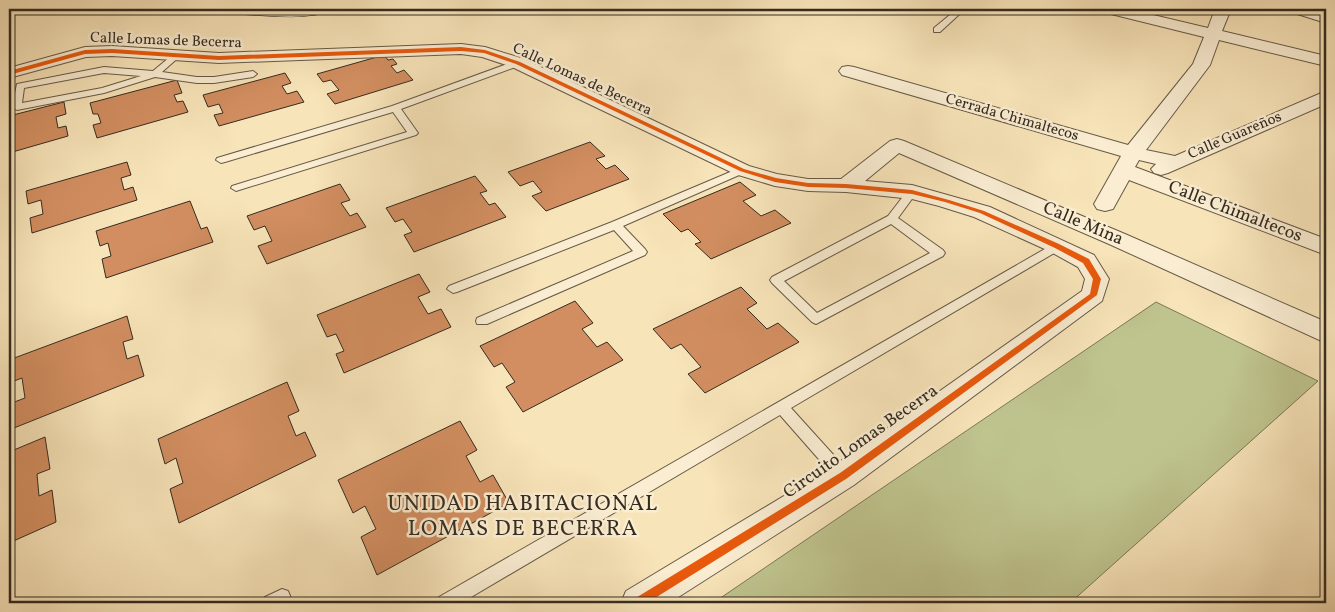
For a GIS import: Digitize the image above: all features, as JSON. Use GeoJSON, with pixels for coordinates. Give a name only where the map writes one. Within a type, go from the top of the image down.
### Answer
{"type":"FeatureCollection","features":[{"type":"Feature","properties":{"kind":"street"},"geometry":{"type":"LineString","coordinates":[[234,9],[319,9]]}},
{"type":"Feature","properties":{"kind":"street"},"geometry":{"type":"LineString","coordinates":[[1109,9],[1326,61]]}},
{"type":"Feature","properties":{"kind":"street"},"geometry":{"type":"LineString","coordinates":[[1105,204],[1133,167],[1201,65],[1223,9]]}},
{"type":"Feature","properties":{"kind":"street"},"geometry":{"type":"LineString","coordinates":[[1297,9],[1326,18]]}},
{"type":"Feature","properties":{"kind":"street","name":"Calle Lomas de Becerra"},"geometry":{"type":"LineString","coordinates":[[16,76],[85,52],[112,50],[219,58],[461,49],[485,52],[518,63],[742,170],[783,181],[808,185],[846,186],[912,192],[982,212],[1086,261],[1097,279],[1093,295]]}},
{"type":"Feature","properties":{"kind":"street","name":"Cerrada Chimaltecos"},"geometry":{"type":"LineString","coordinates":[[848,71],[1133,167],[1176,162]]}},
{"type":"Feature","properties":{"kind":"street","name":"Calle Guareños"},"geometry":{"type":"LineString","coordinates":[[1133,167],[1176,162],[1326,97]]}},
{"type":"Feature","properties":{"kind":"street","name":"Calle Mina"},"geometry":{"type":"LineString","coordinates":[[846,186],[897,145],[1118,239],[1326,333]]}},
{"type":"Feature","properties":{"kind":"street","name":"Calle Chimaltecos"},"geometry":{"type":"LineString","coordinates":[[1133,167],[1320,239]]}},
{"type":"Feature","properties":{"kind":"street","name":"Circuito Lomas Becerra"},"geometry":{"type":"LineString","coordinates":[[638,603],[843,476],[1093,295]]}},
{"type":"Feature","properties":{"kind":"lane"},"geometry":{"type":"LineString","coordinates":[[937,30],[961,9]]}},
{"type":"Feature","properties":{"kind":"lane"},"geometry":{"type":"LineString","coordinates":[[176,55],[155,74],[104,90],[17,107],[16,76],[104,70],[155,74],[197,80],[214,80],[253,74]]}},
{"type":"Feature","properties":{"kind":"lane"},"geometry":{"type":"LineString","coordinates":[[221,160],[395,108],[518,63]]}},
{"type":"Feature","properties":{"kind":"lane"},"geometry":{"type":"LineString","coordinates":[[236,188],[413,134],[395,108]]}},
{"type":"Feature","properties":{"kind":"lane"},"geometry":{"type":"LineString","coordinates":[[453,289],[616,225],[742,170]]}},
{"type":"Feature","properties":{"kind":"lane"},"geometry":{"type":"LineString","coordinates":[[892,219],[939,253],[816,319],[776,280],[892,219],[912,192]]}},
{"type":"Feature","properties":{"kind":"lane"},"geometry":{"type":"LineString","coordinates":[[482,321],[641,252],[616,225]]}},
{"type":"Feature","properties":{"kind":"lane"},"geometry":{"type":"LineString","coordinates":[[445,603],[1056,246]]}},
{"type":"Feature","properties":{"kind":"lane"},"geometry":{"type":"LineString","coordinates":[[781,408],[843,476]]}},
{"type":"Feature","properties":{"kind":"lane"},"geometry":{"type":"LineString","coordinates":[[271,603],[282,597],[284,603]]}},
{"type":"Feature","properties":{"kind":"green space"},"geometry":{"type":"Polygon","coordinates":[[[1156,302],[1318,381],[1070,603],[713,603],[1156,302]]]}},
{"type":"Feature","properties":{"kind":"building"},"geometry":{"type":"Polygon","coordinates":[[[384,55],[388,60],[393,59],[397,64],[391,66],[397,73],[404,70],[413,80],[335,104],[327,94],[339,90],[331,80],[323,82],[317,74],[384,55]]]}},
{"type":"Feature","properties":{"kind":"building"},"geometry":{"type":"Polygon","coordinates":[[[285,73],[291,83],[282,86],[287,94],[297,91],[304,102],[219,126],[214,115],[223,113],[219,104],[208,107],[203,95],[285,73]]]}},
{"type":"Feature","properties":{"kind":"building"},"geometry":{"type":"Polygon","coordinates":[[[177,80],[182,93],[174,95],[177,102],[183,101],[188,112],[97,138],[93,125],[101,123],[98,114],[93,114],[90,103],[177,80]]]}},
{"type":"Feature","properties":{"kind":"building"},"geometry":{"type":"Polygon","coordinates":[[[64,102],[66,114],[56,117],[58,128],[66,126],[68,136],[9,153],[9,116],[64,102]]]}},
{"type":"Feature","properties":{"kind":"building"},"geometry":{"type":"Polygon","coordinates":[[[590,142],[605,156],[596,159],[606,169],[615,165],[629,179],[546,211],[532,196],[542,192],[533,181],[520,186],[508,172],[590,142]]]}},
{"type":"Feature","properties":{"kind":"building"},"geometry":{"type":"Polygon","coordinates":[[[127,162],[131,175],[121,178],[124,190],[133,187],[137,200],[32,233],[30,218],[43,214],[41,200],[28,204],[26,191],[127,162]]]}},
{"type":"Feature","properties":{"kind":"building"},"geometry":{"type":"Polygon","coordinates":[[[475,176],[487,191],[480,193],[489,205],[495,203],[506,217],[414,252],[404,235],[412,232],[403,219],[395,222],[386,208],[475,176]]]}},
{"type":"Feature","properties":{"kind":"building"},"geometry":{"type":"Polygon","coordinates":[[[740,182],[756,195],[743,201],[761,216],[775,210],[791,223],[711,259],[695,244],[701,242],[688,229],[681,232],[663,214],[740,182]]]}},
{"type":"Feature","properties":{"kind":"building"},"geometry":{"type":"Polygon","coordinates":[[[340,184],[350,200],[341,203],[350,216],[357,213],[366,227],[267,264],[258,246],[272,241],[265,226],[254,230],[247,216],[340,184]]]}},
{"type":"Feature","properties":{"kind":"building"},"geometry":{"type":"Polygon","coordinates":[[[190,201],[201,229],[207,227],[213,242],[106,278],[102,259],[111,256],[108,243],[100,246],[96,231],[190,201]]]}},
{"type":"Feature","properties":{"kind":"building"},"geometry":{"type":"Polygon","coordinates":[[[419,274],[430,292],[418,297],[428,314],[441,309],[451,327],[344,373],[336,354],[344,351],[336,334],[327,337],[317,315],[419,274]]]}},
{"type":"Feature","properties":{"kind":"building"},"geometry":{"type":"Polygon","coordinates":[[[741,287],[757,303],[747,309],[767,329],[778,323],[799,342],[705,393],[688,374],[701,367],[681,344],[671,349],[653,329],[741,287]]]}},
{"type":"Feature","properties":{"kind":"building"},"geometry":{"type":"Polygon","coordinates":[[[575,301],[593,323],[582,329],[597,347],[607,342],[623,360],[523,412],[506,387],[515,382],[502,363],[494,367],[480,346],[575,301]]]}},
{"type":"Feature","properties":{"kind":"building"},"geometry":{"type":"Polygon","coordinates":[[[127,316],[133,339],[123,342],[127,359],[138,355],[144,376],[9,430],[9,404],[25,398],[22,378],[9,383],[9,360],[127,316]]]}},
{"type":"Feature","properties":{"kind":"building"},"geometry":{"type":"Polygon","coordinates":[[[287,382],[299,411],[288,416],[296,436],[305,432],[316,456],[179,523],[170,489],[183,483],[176,458],[165,464],[158,439],[287,382]]]}},
{"type":"Feature","properties":{"kind":"building"},"geometry":{"type":"Polygon","coordinates":[[[460,421],[477,450],[466,456],[480,482],[493,475],[509,503],[377,575],[361,537],[376,529],[365,506],[353,513],[338,480],[460,421]]]}},
{"type":"Feature","properties":{"kind":"building"},"geometry":{"type":"Polygon","coordinates":[[[45,437],[50,469],[37,474],[39,496],[52,490],[56,522],[9,543],[9,452],[45,437]]]}},
{"type":"Feature","properties":{"kind":"cycle path"},"geometry":{"type":"LineString","coordinates":[[9,73],[85,52],[112,51],[219,58],[461,49],[485,52],[518,63],[742,170],[775,180],[808,185],[846,186],[912,192],[947,201],[982,212],[1086,261],[1097,279],[1093,295],[843,476],[638,603]]}},
{"type":"Feature","properties":{"kind":"district","name":"UNIDAD HABITACIONAL LOMAS DE BECERRA"},"geometry":{"type":"Point","coordinates":[523,516]}}]}
